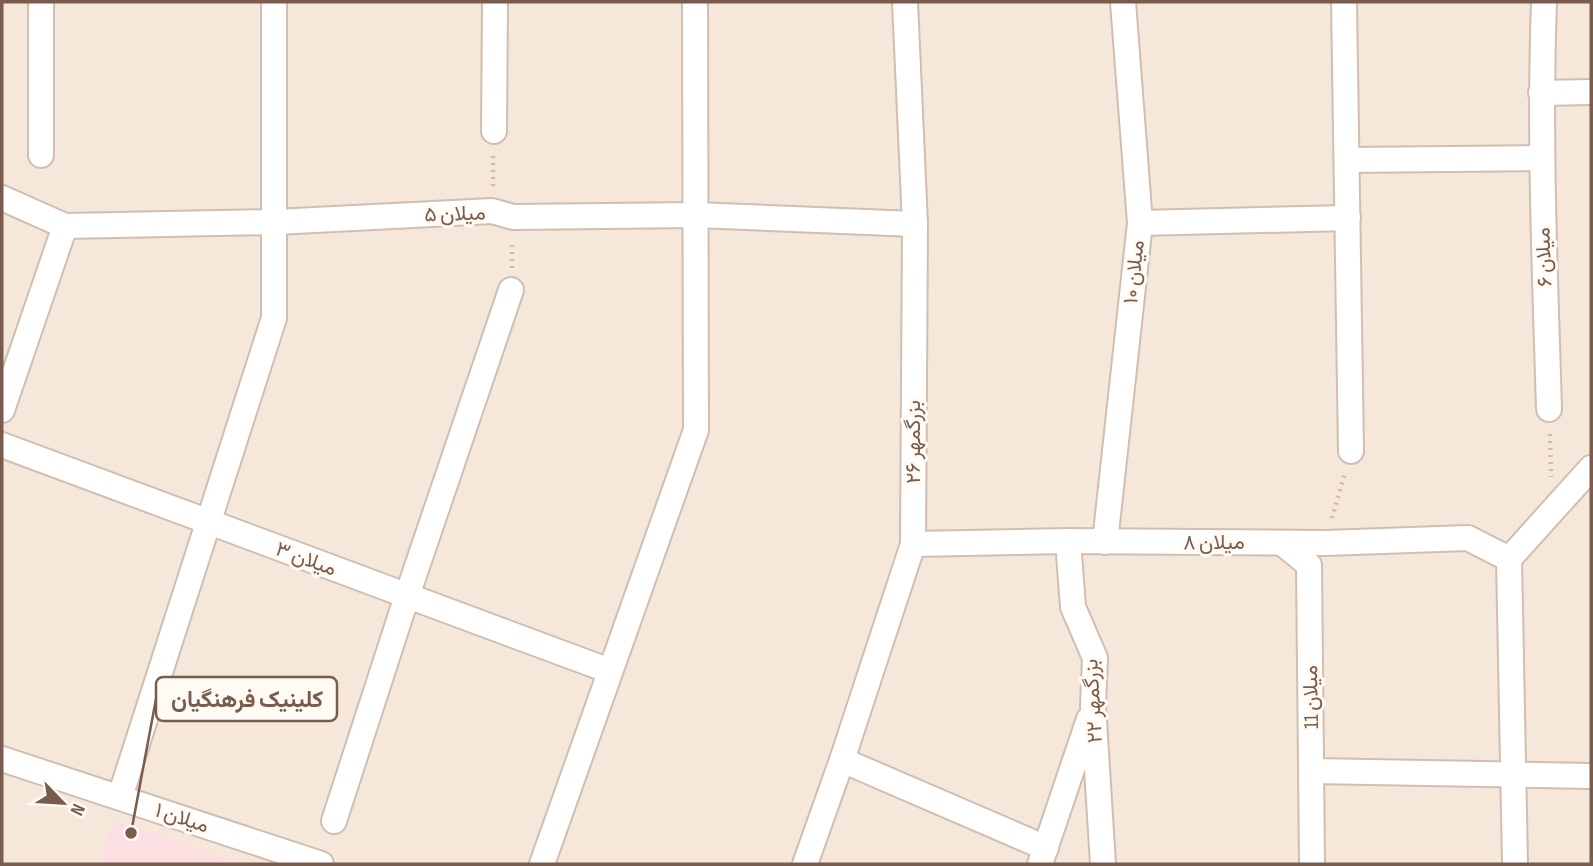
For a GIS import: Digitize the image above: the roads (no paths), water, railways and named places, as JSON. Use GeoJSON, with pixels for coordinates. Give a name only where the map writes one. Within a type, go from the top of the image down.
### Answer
{"type":"FeatureCollection","features":[{"type":"Feature","properties":{"kind":"street"},"geometry":{"type":"LineString","coordinates":[[41,2],[41,155]]}},
{"type":"Feature","properties":{"kind":"street"},"geometry":{"type":"LineString","coordinates":[[120,797],[274,318],[274,2]]}},
{"type":"Feature","properties":{"kind":"street"},"geometry":{"type":"LineString","coordinates":[[494,131],[495,2]]}},
{"type":"Feature","properties":{"kind":"street"},"geometry":{"type":"LineString","coordinates":[[542,864],[696,430],[695,2]]}},
{"type":"Feature","properties":{"kind":"street","name":"بزرگمهر ۲۶"},"geometry":{"type":"LineString","coordinates":[[805,864],[913,544],[915,224],[905,2]]}},
{"type":"Feature","properties":{"kind":"street","name":"میلان ۱۰"},"geometry":{"type":"LineString","coordinates":[[1105,542],[1140,223],[1123,2]]}},
{"type":"Feature","properties":{"kind":"street"},"geometry":{"type":"LineString","coordinates":[[1344,2],[1352,451]]}},
{"type":"Feature","properties":{"kind":"street","name":"میلان ۶"},"geometry":{"type":"LineString","coordinates":[[1544,2],[1541,158],[1549,409]]}},
{"type":"Feature","properties":{"kind":"street"},"geometry":{"type":"LineString","coordinates":[[1541,93],[1591,92]]}},
{"type":"Feature","properties":{"kind":"street"},"geometry":{"type":"LineString","coordinates":[[1347,160],[1541,158]]}},
{"type":"Feature","properties":{"kind":"street","name":"میلان ۵"},"geometry":{"type":"LineString","coordinates":[[2,198],[65,226],[503,214],[696,215],[915,224]]}},
{"type":"Feature","properties":{"kind":"street"},"geometry":{"type":"LineString","coordinates":[[1140,223],[1348,218]]}},
{"type":"Feature","properties":{"kind":"street"},"geometry":{"type":"LineString","coordinates":[[2,410],[65,226]]}},
{"type":"Feature","properties":{"kind":"street"},"geometry":{"type":"LineString","coordinates":[[334,821],[511,290]]}},
{"type":"Feature","properties":{"kind":"street","name":"میلان ۳"},"geometry":{"type":"LineString","coordinates":[[2,445],[610,671]]}},
{"type":"Feature","properties":{"kind":"street"},"geometry":{"type":"LineString","coordinates":[[1515,864],[1509,559],[1591,468]]}},
{"type":"Feature","properties":{"kind":"street","name":"میلان ۸"},"geometry":{"type":"LineString","coordinates":[[913,544],[1068,541],[1325,543],[1468,538],[1509,559]]}},
{"type":"Feature","properties":{"kind":"street","name":"بزرگمهر ۲۲"},"geometry":{"type":"LineString","coordinates":[[1068,541],[1073,607],[1095,658],[1093,705],[1102,864]]}},
{"type":"Feature","properties":{"kind":"street","name":"میلان 11"},"geometry":{"type":"LineString","coordinates":[[1282,543],[1309,565],[1312,864]]}},
{"type":"Feature","properties":{"kind":"street"},"geometry":{"type":"LineString","coordinates":[[842,760],[1043,856],[1093,705]]}},
{"type":"Feature","properties":{"kind":"street","name":"میلان ۱"},"geometry":{"type":"LineString","coordinates":[[2,760],[321,864]]}},
{"type":"Feature","properties":{"kind":"street"},"geometry":{"type":"LineString","coordinates":[[1312,771],[1591,776]]}},
{"type":"Feature","properties":{"kind":"place","name":"کلینیک فرهنگیان"},"geometry":{"type":"Point","coordinates":[131,833]}}]}
